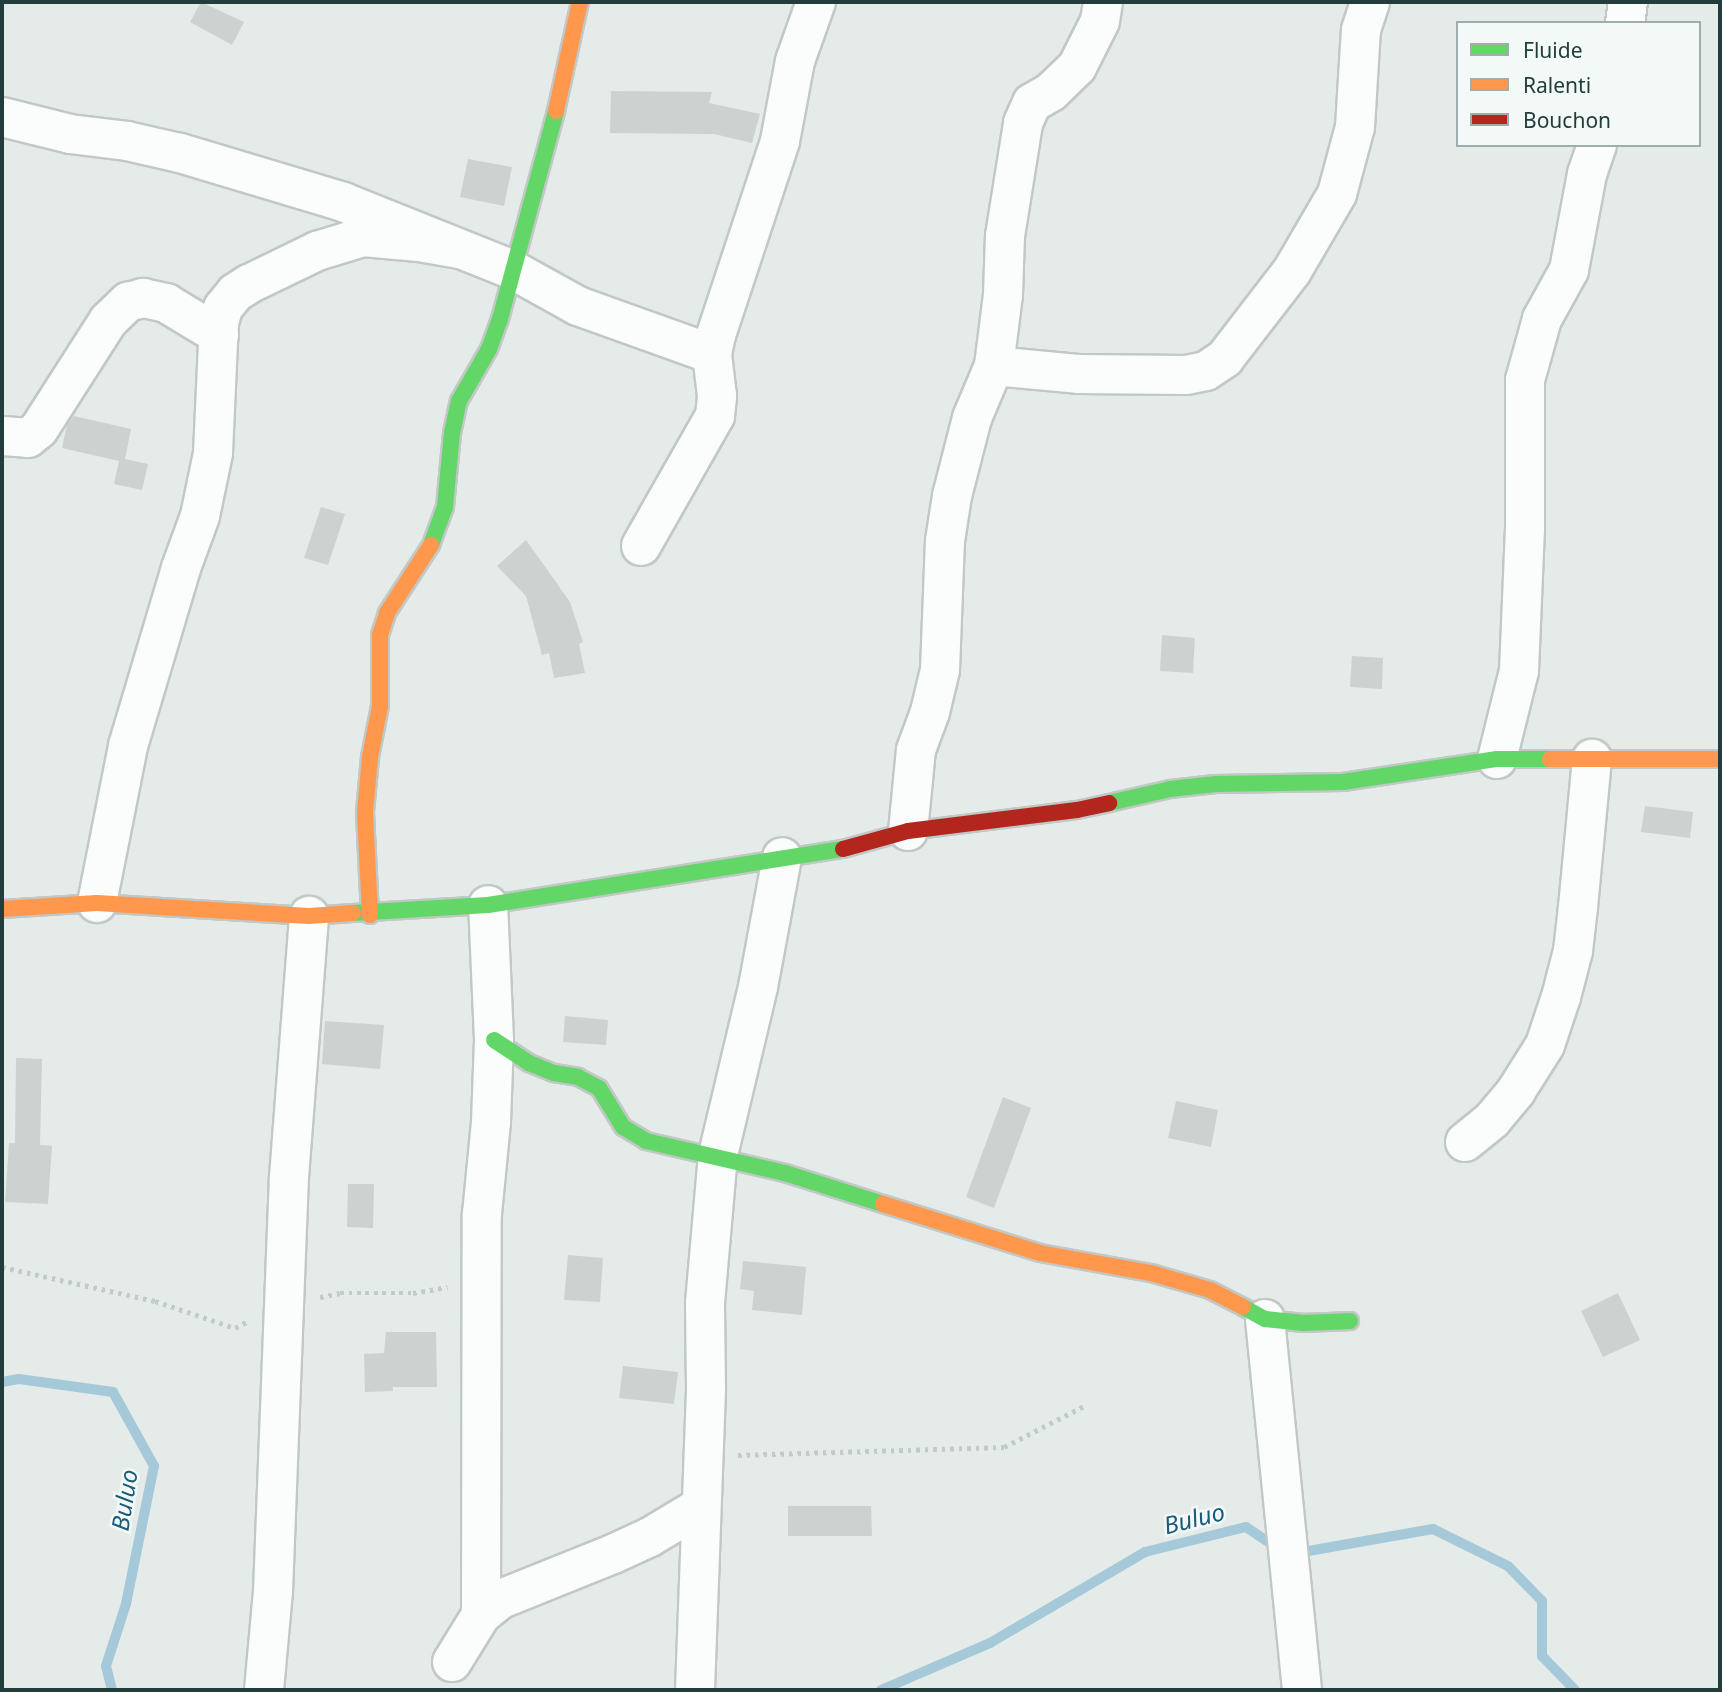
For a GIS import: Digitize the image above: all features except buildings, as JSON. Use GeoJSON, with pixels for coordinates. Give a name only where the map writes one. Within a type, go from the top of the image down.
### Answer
{"type":"FeatureCollection","features":[{"type":"Feature","properties":{"kind":"street"},"geometry":{"type":"LineString","coordinates":[[370,915],[365,812],[370,757],[380,706],[380,635],[387,613],[430,548],[445,507],[452,433],[459,401],[471,375],[489,349],[513,270],[558,104],[580,2]]}},
{"type":"Feature","properties":{"kind":"street"},"geometry":{"type":"LineString","coordinates":[[641,546],[715,416],[717,396],[712,354],[739,258],[780,141],[795,61],[816,2]]}},
{"type":"Feature","properties":{"kind":"street"},"geometry":{"type":"LineString","coordinates":[[908,831],[916,750],[930,712],[940,670],[943,568],[952,496],[972,418],[994,366],[1003,295],[1005,236],[1023,123],[1031,103],[1051,92],[1077,67],[1101,21],[1104,2]]}},
{"type":"Feature","properties":{"kind":"street"},"geometry":{"type":"LineString","coordinates":[[994,366],[1077,374],[1186,375],[1206,371],[1224,358],[1250,329],[1292,271],[1337,194],[1356,127],[1361,30],[1370,2]]}},
{"type":"Feature","properties":{"kind":"street"},"geometry":{"type":"LineString","coordinates":[[1625,21],[1628,2]]}},
{"type":"Feature","properties":{"kind":"street"},"geometry":{"type":"LineString","coordinates":[[2,117],[70,134],[127,141],[180,153],[343,202],[513,270],[578,306],[712,354]]}},
{"type":"Feature","properties":{"kind":"street"},"geometry":{"type":"LineString","coordinates":[[1497,759],[1519,671],[1525,530],[1525,380],[1542,319],[1569,270],[1587,174],[1596,147]]}},
{"type":"Feature","properties":{"kind":"street"},"geometry":{"type":"LineString","coordinates":[[97,903],[128,746],[181,568],[200,516],[213,453],[223,307],[234,293],[317,251],[363,237],[459,249]]}},
{"type":"Feature","properties":{"kind":"street"},"geometry":{"type":"LineString","coordinates":[[2,436],[28,438],[39,429],[108,321],[128,302],[143,298],[166,303],[219,335]]}},
{"type":"Feature","properties":{"kind":"street"},"geometry":{"type":"LineString","coordinates":[[2,909],[97,903],[309,916],[370,915],[488,905],[845,849],[908,831],[1077,810],[1170,789],[1216,784],[1343,782],[1497,759],[1720,759]]}},
{"type":"Feature","properties":{"kind":"street"},"geometry":{"type":"LineString","coordinates":[[1465,1142],[1492,1119],[1516,1091],[1545,1045],[1561,997],[1576,929],[1592,759]]}},
{"type":"Feature","properties":{"kind":"street"},"geometry":{"type":"LineString","coordinates":[[695,1690],[706,1388],[705,1303],[718,1155],[758,987],[782,857]]}},
{"type":"Feature","properties":{"kind":"street"},"geometry":{"type":"LineString","coordinates":[[481,1615],[482,1214],[491,1122],[494,1040],[488,905]]}},
{"type":"Feature","properties":{"kind":"street"},"geometry":{"type":"LineString","coordinates":[[264,1690],[273,1592],[289,1177],[309,916]]}},
{"type":"Feature","properties":{"kind":"street"},"geometry":{"type":"LineString","coordinates":[[494,1040],[528,1063],[554,1073],[578,1077],[598,1088],[623,1127],[646,1141],[718,1155],[865,1196],[1040,1253],[1151,1273],[1210,1290],[1265,1319],[1304,1324],[1350,1321]]}},
{"type":"Feature","properties":{"kind":"street"},"geometry":{"type":"LineString","coordinates":[[1265,1319],[1301,1690]]}},
{"type":"Feature","properties":{"kind":"street"},"geometry":{"type":"LineString","coordinates":[[452,1662],[481,1615],[501,1599],[650,1537],[700,1507]]}},
{"type":"Feature","properties":{"kind":"path"},"geometry":{"type":"LineString","coordinates":[[2,1267],[155,1301],[234,1328],[285,1302],[340,1293],[412,1293],[482,1281]]}},
{"type":"Feature","properties":{"kind":"path"},"geometry":{"type":"LineString","coordinates":[[702,1457],[1004,1447],[1084,1406]]}},
{"type":"Feature","properties":{"kind":"waterway","name":"Buluo"},"geometry":{"type":"LineString","coordinates":[[2,1382],[19,1379],[113,1392],[154,1466],[126,1604],[106,1666],[112,1690]]}},
{"type":"Feature","properties":{"kind":"waterway","name":"Buluo"},"geometry":{"type":"LineString","coordinates":[[881,1690],[990,1643],[1145,1552],[1246,1527],[1277,1548]]}},
{"type":"Feature","properties":{"kind":"waterway","name":"Buluo"},"geometry":{"type":"LineString","coordinates":[[1297,1553],[1433,1529],[1508,1566],[1542,1601],[1542,1656],[1575,1690]]}},
{"type":"Feature","properties":{"kind":"traffic: fast"},"geometry":{"type":"LineString","coordinates":[[431,545],[445,507],[452,433],[459,401],[489,349],[500,319],[556,111]]}},
{"type":"Feature","properties":{"kind":"traffic: fast"},"geometry":{"type":"LineString","coordinates":[[1109,803],[1170,789],[1216,784],[1343,782],[1497,759],[1550,759]]}},
{"type":"Feature","properties":{"kind":"traffic: fast"},"geometry":{"type":"LineString","coordinates":[[353,913],[488,905],[843,849]]}},
{"type":"Feature","properties":{"kind":"traffic: fast"},"geometry":{"type":"LineString","coordinates":[[494,1040],[529,1063],[554,1073],[578,1077],[599,1088],[623,1127],[646,1141],[785,1173],[883,1204]]}},
{"type":"Feature","properties":{"kind":"traffic: fast"},"geometry":{"type":"LineString","coordinates":[[1243,1307],[1265,1319],[1304,1323],[1350,1321]]}},
{"type":"Feature","properties":{"kind":"traffic: slow"},"geometry":{"type":"LineString","coordinates":[[556,111],[580,2]]}},
{"type":"Feature","properties":{"kind":"traffic: slow"},"geometry":{"type":"LineString","coordinates":[[370,915],[365,812],[370,757],[380,706],[380,635],[387,613],[431,545]]}},
{"type":"Feature","properties":{"kind":"traffic: slow"},"geometry":{"type":"LineString","coordinates":[[1550,759],[1720,759]]}},
{"type":"Feature","properties":{"kind":"traffic: slow"},"geometry":{"type":"LineString","coordinates":[[2,909],[97,903],[309,916],[353,913]]}},
{"type":"Feature","properties":{"kind":"traffic: slow"},"geometry":{"type":"LineString","coordinates":[[883,1204],[1040,1253],[1151,1273],[1210,1290],[1243,1307]]}},
{"type":"Feature","properties":{"kind":"traffic: jam"},"geometry":{"type":"LineString","coordinates":[[843,849],[908,831],[1077,810],[1109,803]]}}]}
